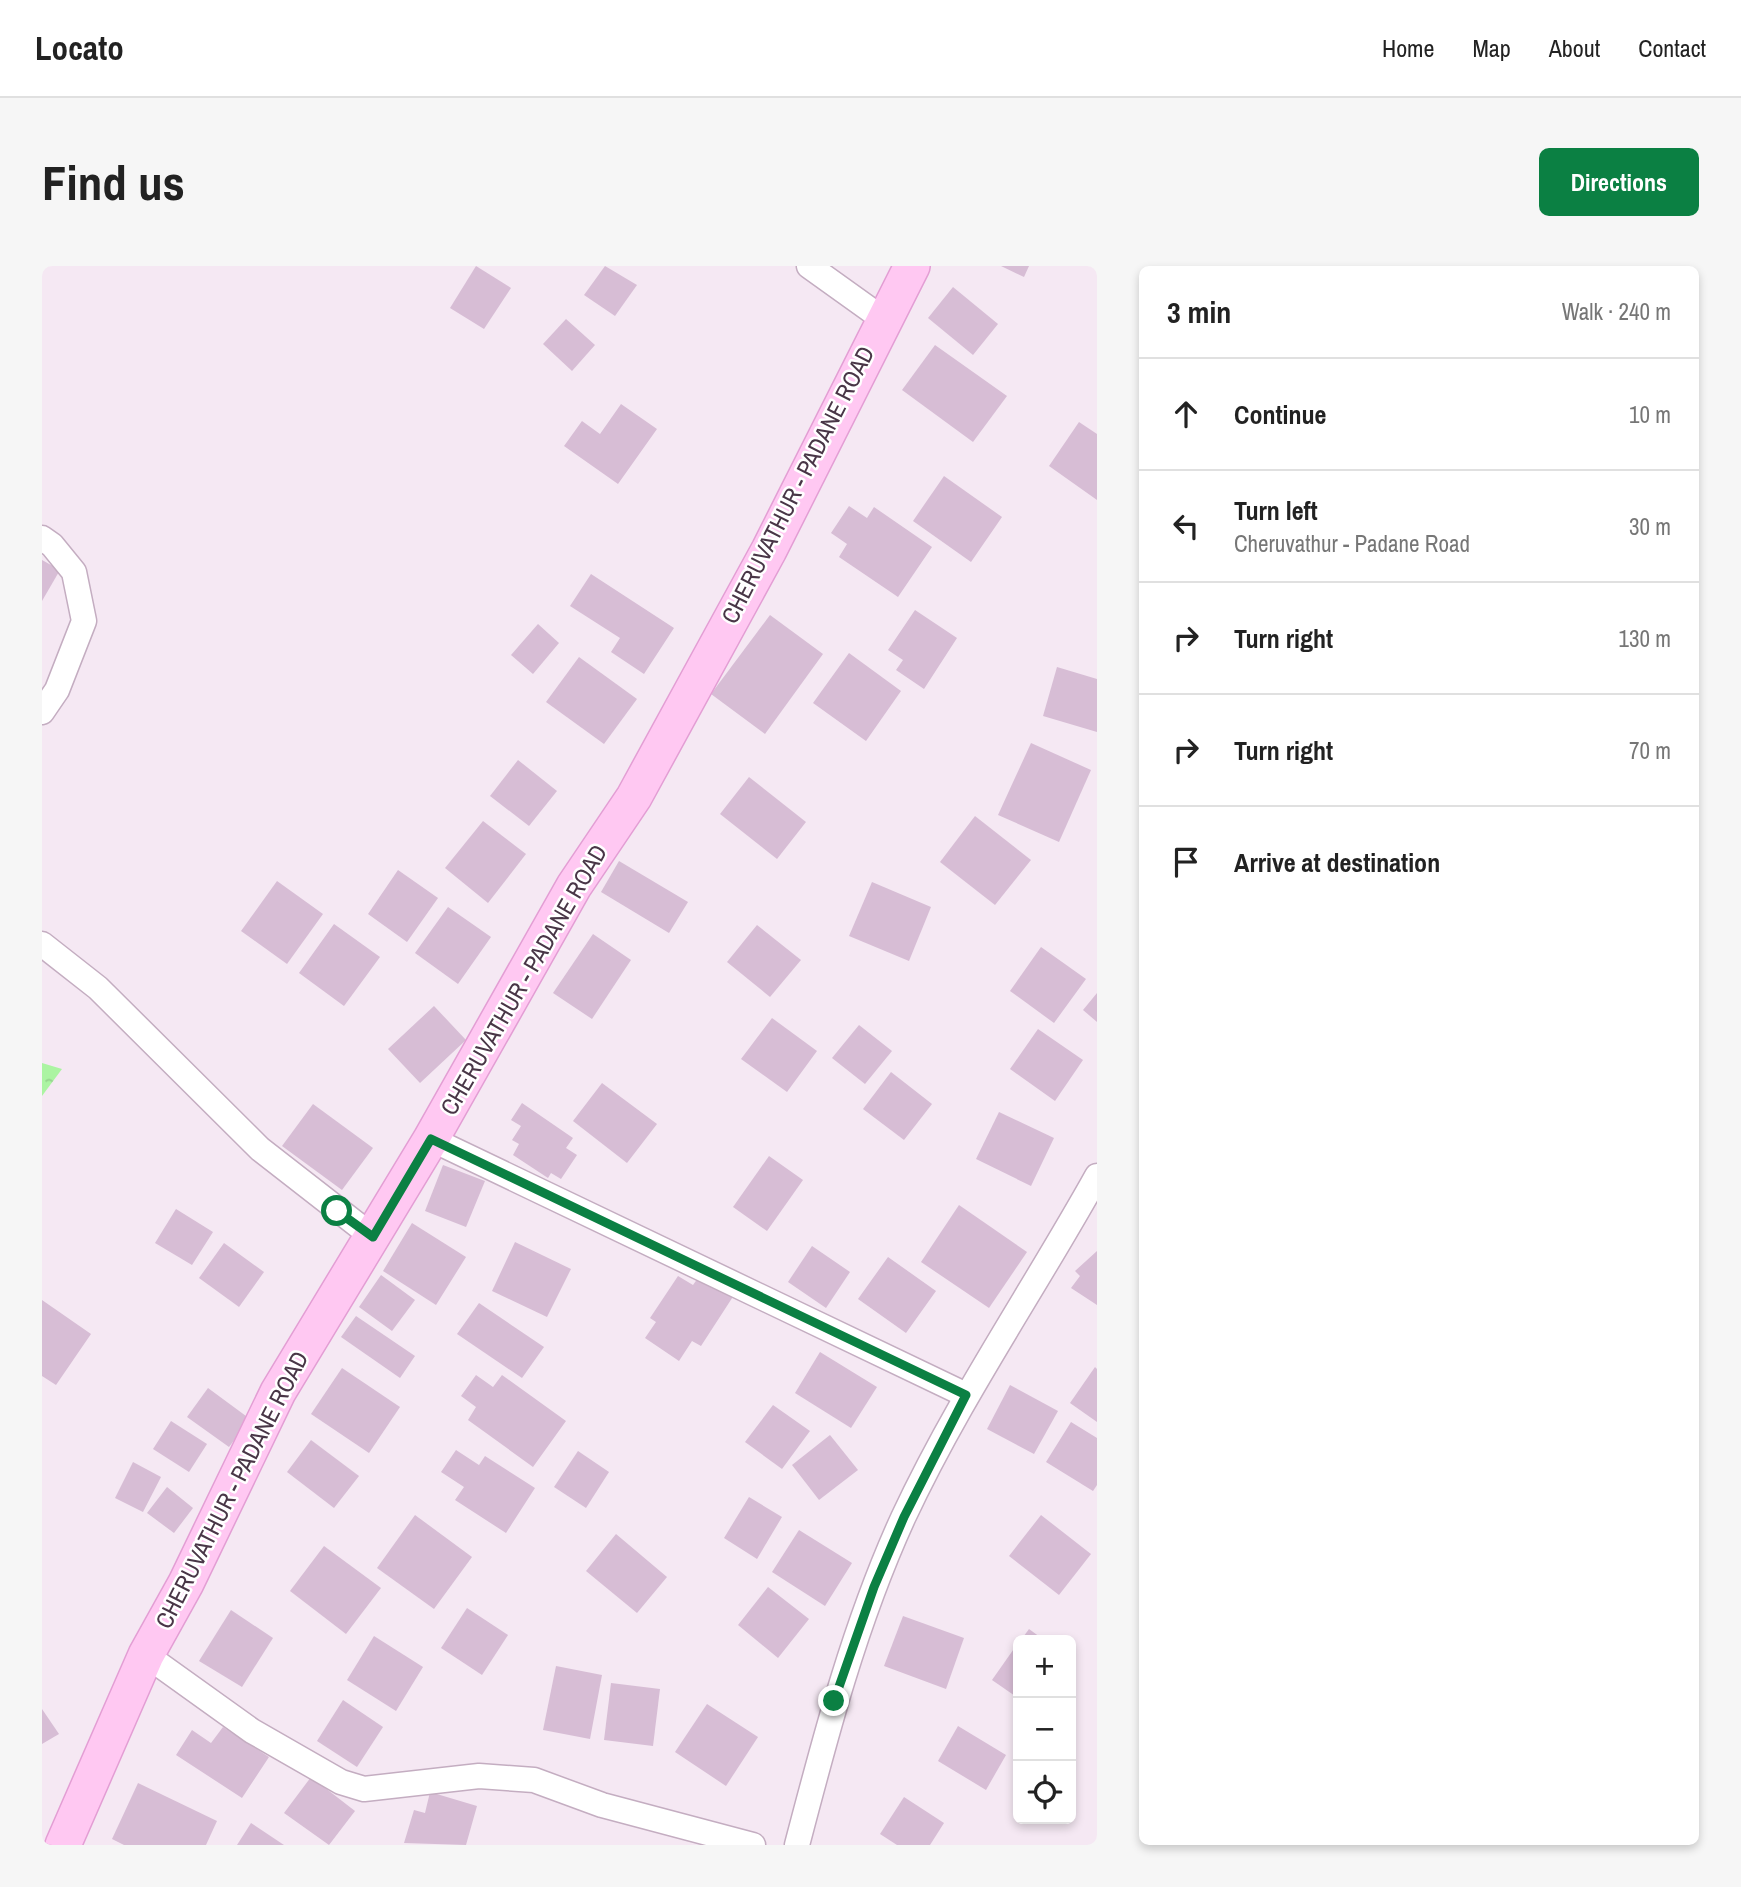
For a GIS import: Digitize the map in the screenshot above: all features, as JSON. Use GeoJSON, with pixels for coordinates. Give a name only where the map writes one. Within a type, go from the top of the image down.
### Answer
{"type":"FeatureCollection","features":[{"type":"Feature","properties":{"kind":"main road","name":"CHERUVATHUR - PADANE ROAD"},"geometry":{"type":"LineString","coordinates":[[62,1845],[146,1654],[186,1583],[278,1392],[431,1139],[574,886],[634,797],[769,550],[912,266]]}},
{"type":"Feature","properties":{"kind":"street"},"geometry":{"type":"LineString","coordinates":[[808,266],[883,320]]}},
{"type":"Feature","properties":{"kind":"street"},"geometry":{"type":"LineString","coordinates":[[42,538],[52,545],[74,572],[83,621],[57,690],[42,712]]}},
{"type":"Feature","properties":{"kind":"street"},"geometry":{"type":"LineString","coordinates":[[42,944],[98,988],[260,1149],[373,1237]]}},
{"type":"Feature","properties":{"kind":"street"},"geometry":{"type":"LineString","coordinates":[[431,1139],[966,1395]]}},
{"type":"Feature","properties":{"kind":"street"},"geometry":{"type":"LineString","coordinates":[[797,1845],[834,1701],[874,1587],[904,1517],[966,1395],[1097,1176]]}},
{"type":"Feature","properties":{"kind":"street"},"geometry":{"type":"LineString","coordinates":[[146,1654],[252,1731],[341,1782],[364,1789],[479,1776],[534,1780],[602,1805],[753,1845]]}},
{"type":"Feature","properties":{"kind":"water"},"geometry":{"type":"Polygon","coordinates":[[[42,1063],[62,1069],[42,1096],[42,1063]]]}},
{"type":"Feature","properties":{"kind":"building"},"geometry":{"type":"Polygon","coordinates":[[[476,266],[511,288],[484,329],[450,308],[476,266]]]}},
{"type":"Feature","properties":{"kind":"building"},"geometry":{"type":"Polygon","coordinates":[[[605,266],[637,285],[615,316],[584,295],[605,266]]]}},
{"type":"Feature","properties":{"kind":"building"},"geometry":{"type":"Polygon","coordinates":[[[1001,266],[1029,266],[1024,277],[1001,266]]]}},
{"type":"Feature","properties":{"kind":"building"},"geometry":{"type":"Polygon","coordinates":[[[953,287],[998,324],[973,355],[928,318],[953,287]]]}},
{"type":"Feature","properties":{"kind":"building"},"geometry":{"type":"Polygon","coordinates":[[[566,319],[595,345],[572,371],[543,344],[566,319]]]}},
{"type":"Feature","properties":{"kind":"building"},"geometry":{"type":"Polygon","coordinates":[[[935,345],[1007,396],[973,442],[902,390],[935,345]]]}},
{"type":"Feature","properties":{"kind":"building"},"geometry":{"type":"Polygon","coordinates":[[[621,404],[657,429],[618,484],[564,446],[582,421],[600,434],[621,404]]]}},
{"type":"Feature","properties":{"kind":"building"},"geometry":{"type":"Polygon","coordinates":[[[1079,422],[1097,434],[1097,500],[1049,466],[1079,422]]]}},
{"type":"Feature","properties":{"kind":"building"},"geometry":{"type":"Polygon","coordinates":[[[944,476],[1002,517],[971,562],[913,521],[944,476]]]}},
{"type":"Feature","properties":{"kind":"building"},"geometry":{"type":"Polygon","coordinates":[[[849,506],[867,518],[874,507],[932,547],[898,597],[839,557],[847,544],[831,533],[849,506]]]}},
{"type":"Feature","properties":{"kind":"building"},"geometry":{"type":"Polygon","coordinates":[[[42,560],[60,570],[42,601],[42,560]]]}},
{"type":"Feature","properties":{"kind":"building"},"geometry":{"type":"Polygon","coordinates":[[[591,574],[674,628],[644,674],[611,652],[620,638],[570,606],[591,574]]]}},
{"type":"Feature","properties":{"kind":"building"},"geometry":{"type":"Polygon","coordinates":[[[915,610],[957,638],[924,689],[896,670],[903,660],[888,650],[915,610]]]}},
{"type":"Feature","properties":{"kind":"building"},"geometry":{"type":"Polygon","coordinates":[[[770,615],[823,654],[765,734],[711,694],[770,615]]]}},
{"type":"Feature","properties":{"kind":"building"},"geometry":{"type":"Polygon","coordinates":[[[538,624],[559,643],[533,674],[511,655],[538,624]]]}},
{"type":"Feature","properties":{"kind":"building"},"geometry":{"type":"Polygon","coordinates":[[[849,653],[901,691],[866,741],[813,703],[849,653]]]}},
{"type":"Feature","properties":{"kind":"building"},"geometry":{"type":"Polygon","coordinates":[[[579,657],[637,699],[604,744],[546,702],[579,657]]]}},
{"type":"Feature","properties":{"kind":"building"},"geometry":{"type":"Polygon","coordinates":[[[1057,667],[1097,679],[1097,732],[1043,716],[1057,667]]]}},
{"type":"Feature","properties":{"kind":"building"},"geometry":{"type":"Polygon","coordinates":[[[1031,743],[1091,770],[1059,842],[998,815],[1031,743]]]}},
{"type":"Feature","properties":{"kind":"building"},"geometry":{"type":"Polygon","coordinates":[[[518,760],[557,791],[529,826],[490,796],[518,760]]]}},
{"type":"Feature","properties":{"kind":"building"},"geometry":{"type":"Polygon","coordinates":[[[749,777],[806,822],[777,859],[720,814],[749,777]]]}},
{"type":"Feature","properties":{"kind":"building"},"geometry":{"type":"Polygon","coordinates":[[[975,816],[1031,860],[995,905],[940,862],[975,816]]]}},
{"type":"Feature","properties":{"kind":"building"},"geometry":{"type":"Polygon","coordinates":[[[483,821],[526,854],[488,903],[445,868],[483,821]]]}},
{"type":"Feature","properties":{"kind":"building"},"geometry":{"type":"Polygon","coordinates":[[[619,861],[688,902],[669,933],[601,892],[619,861]]]}},
{"type":"Feature","properties":{"kind":"building"},"geometry":{"type":"Polygon","coordinates":[[[398,870],[438,898],[407,942],[368,914],[398,870]]]}},
{"type":"Feature","properties":{"kind":"building"},"geometry":{"type":"Polygon","coordinates":[[[277,881],[323,914],[287,964],[241,931],[277,881]]]}},
{"type":"Feature","properties":{"kind":"building"},"geometry":{"type":"Polygon","coordinates":[[[872,882],[931,907],[909,961],[849,936],[872,882]]]}},
{"type":"Feature","properties":{"kind":"building"},"geometry":{"type":"Polygon","coordinates":[[[448,907],[491,937],[458,984],[415,953],[448,907]]]}},
{"type":"Feature","properties":{"kind":"building"},"geometry":{"type":"Polygon","coordinates":[[[334,924],[380,957],[344,1006],[299,973],[334,924]]]}},
{"type":"Feature","properties":{"kind":"building"},"geometry":{"type":"Polygon","coordinates":[[[757,925],[801,960],[770,997],[727,962],[757,925]]]}},
{"type":"Feature","properties":{"kind":"building"},"geometry":{"type":"Polygon","coordinates":[[[593,934],[631,960],[592,1019],[553,993],[593,934]]]}},
{"type":"Feature","properties":{"kind":"building"},"geometry":{"type":"Polygon","coordinates":[[[1041,947],[1086,979],[1054,1023],[1010,991],[1041,947]]]}},
{"type":"Feature","properties":{"kind":"building"},"geometry":{"type":"Polygon","coordinates":[[[1097,993],[1097,1022],[1083,1010],[1097,993]]]}},
{"type":"Feature","properties":{"kind":"building"},"geometry":{"type":"Polygon","coordinates":[[[434,1006],[466,1040],[420,1083],[388,1049],[434,1006]]]}},
{"type":"Feature","properties":{"kind":"building"},"geometry":{"type":"Polygon","coordinates":[[[772,1018],[817,1051],[787,1092],[741,1059],[772,1018]]]}},
{"type":"Feature","properties":{"kind":"building"},"geometry":{"type":"Polygon","coordinates":[[[859,1025],[892,1051],[865,1084],[832,1058],[859,1025]]]}},
{"type":"Feature","properties":{"kind":"building"},"geometry":{"type":"Polygon","coordinates":[[[1038,1029],[1083,1060],[1055,1101],[1010,1069],[1038,1029]]]}},
{"type":"Feature","properties":{"kind":"building"},"geometry":{"type":"Polygon","coordinates":[[[891,1072],[932,1104],[904,1140],[863,1109],[891,1072]]]}},
{"type":"Feature","properties":{"kind":"building"},"geometry":{"type":"Polygon","coordinates":[[[602,1083],[657,1124],[627,1163],[573,1121],[602,1083]]]}},
{"type":"Feature","properties":{"kind":"building"},"geometry":{"type":"Polygon","coordinates":[[[522,1103],[573,1138],[566,1148],[577,1155],[561,1179],[551,1173],[548,1178],[513,1155],[519,1144],[512,1140],[521,1126],[511,1120],[522,1103]]]}},
{"type":"Feature","properties":{"kind":"building"},"geometry":{"type":"Polygon","coordinates":[[[313,1104],[373,1148],[342,1190],[282,1146],[313,1104]]]}},
{"type":"Feature","properties":{"kind":"building"},"geometry":{"type":"Polygon","coordinates":[[[999,1112],[1054,1138],[1031,1186],[976,1159],[999,1112]]]}},
{"type":"Feature","properties":{"kind":"building"},"geometry":{"type":"Polygon","coordinates":[[[769,1156],[803,1180],[767,1231],[733,1207],[769,1156]]]}},
{"type":"Feature","properties":{"kind":"building"},"geometry":{"type":"Polygon","coordinates":[[[443,1165],[485,1181],[466,1227],[425,1211],[443,1165]]]}},
{"type":"Feature","properties":{"kind":"building"},"geometry":{"type":"Polygon","coordinates":[[[959,1205],[1027,1252],[989,1308],[921,1262],[959,1205]]]}},
{"type":"Feature","properties":{"kind":"building"},"geometry":{"type":"Polygon","coordinates":[[[176,1209],[213,1232],[192,1265],[155,1243],[176,1209]]]}},
{"type":"Feature","properties":{"kind":"building"},"geometry":{"type":"Polygon","coordinates":[[[412,1223],[466,1257],[436,1305],[383,1271],[412,1223]]]}},
{"type":"Feature","properties":{"kind":"building"},"geometry":{"type":"Polygon","coordinates":[[[515,1242],[571,1269],[547,1317],[492,1291],[515,1242]]]}},
{"type":"Feature","properties":{"kind":"building"},"geometry":{"type":"Polygon","coordinates":[[[224,1243],[264,1272],[239,1307],[199,1278],[224,1243]]]}},
{"type":"Feature","properties":{"kind":"building"},"geometry":{"type":"Polygon","coordinates":[[[812,1246],[850,1272],[826,1308],[788,1282],[812,1246]]]}},
{"type":"Feature","properties":{"kind":"building"},"geometry":{"type":"Polygon","coordinates":[[[1097,1251],[1097,1305],[1071,1288],[1080,1276],[1075,1271],[1097,1251]]]}},
{"type":"Feature","properties":{"kind":"building"},"geometry":{"type":"Polygon","coordinates":[[[888,1257],[936,1291],[906,1333],[858,1299],[888,1257]]]}},
{"type":"Feature","properties":{"kind":"building"},"geometry":{"type":"Polygon","coordinates":[[[703,1271],[736,1292],[701,1346],[692,1341],[679,1361],[645,1338],[656,1322],[650,1318],[678,1276],[693,1285],[703,1271]]]}},
{"type":"Feature","properties":{"kind":"building"},"geometry":{"type":"Polygon","coordinates":[[[381,1275],[415,1300],[392,1331],[359,1307],[381,1275]]]}},
{"type":"Feature","properties":{"kind":"building"},"geometry":{"type":"Polygon","coordinates":[[[42,1300],[91,1334],[56,1385],[42,1376],[42,1300]]]}},
{"type":"Feature","properties":{"kind":"building"},"geometry":{"type":"Polygon","coordinates":[[[479,1303],[544,1347],[522,1378],[457,1334],[479,1303]]]}},
{"type":"Feature","properties":{"kind":"building"},"geometry":{"type":"Polygon","coordinates":[[[356,1316],[415,1356],[400,1378],[341,1337],[356,1316]]]}},
{"type":"Feature","properties":{"kind":"building"},"geometry":{"type":"Polygon","coordinates":[[[820,1352],[877,1387],[851,1428],[795,1393],[820,1352]]]}},
{"type":"Feature","properties":{"kind":"building"},"geometry":{"type":"Polygon","coordinates":[[[1095,1367],[1097,1369],[1097,1422],[1070,1403],[1095,1367]]]}},
{"type":"Feature","properties":{"kind":"building"},"geometry":{"type":"Polygon","coordinates":[[[342,1368],[400,1407],[369,1453],[311,1414],[342,1368]]]}},
{"type":"Feature","properties":{"kind":"building"},"geometry":{"type":"Polygon","coordinates":[[[476,1375],[493,1387],[502,1375],[566,1421],[533,1467],[468,1420],[476,1407],[461,1396],[476,1375]]]}},
{"type":"Feature","properties":{"kind":"building"},"geometry":{"type":"Polygon","coordinates":[[[1010,1385],[1058,1411],[1034,1454],[987,1429],[1010,1385]]]}},
{"type":"Feature","properties":{"kind":"building"},"geometry":{"type":"Polygon","coordinates":[[[208,1388],[250,1419],[229,1447],[187,1417],[208,1388]]]}},
{"type":"Feature","properties":{"kind":"building"},"geometry":{"type":"Polygon","coordinates":[[[773,1405],[810,1431],[782,1469],[745,1442],[773,1405]]]}},
{"type":"Feature","properties":{"kind":"building"},"geometry":{"type":"Polygon","coordinates":[[[171,1421],[207,1444],[189,1472],[153,1449],[171,1421]]]}},
{"type":"Feature","properties":{"kind":"building"},"geometry":{"type":"Polygon","coordinates":[[[1071,1422],[1097,1438],[1097,1485],[1093,1491],[1046,1462],[1071,1422]]]}},
{"type":"Feature","properties":{"kind":"building"},"geometry":{"type":"Polygon","coordinates":[[[830,1435],[858,1470],[819,1500],[792,1465],[830,1435]]]}},
{"type":"Feature","properties":{"kind":"building"},"geometry":{"type":"Polygon","coordinates":[[[311,1440],[359,1476],[334,1508],[287,1472],[311,1440]]]}},
{"type":"Feature","properties":{"kind":"building"},"geometry":{"type":"Polygon","coordinates":[[[456,1450],[479,1465],[485,1456],[535,1488],[506,1533],[455,1500],[464,1487],[441,1472],[456,1450]]]}},
{"type":"Feature","properties":{"kind":"building"},"geometry":{"type":"Polygon","coordinates":[[[578,1451],[609,1472],[586,1508],[554,1487],[578,1451]]]}},
{"type":"Feature","properties":{"kind":"building"},"geometry":{"type":"Polygon","coordinates":[[[133,1462],[161,1477],[143,1512],[115,1498],[133,1462]]]}},
{"type":"Feature","properties":{"kind":"building"},"geometry":{"type":"Polygon","coordinates":[[[167,1487],[193,1508],[174,1533],[147,1513],[167,1487]]]}},
{"type":"Feature","properties":{"kind":"building"},"geometry":{"type":"Polygon","coordinates":[[[749,1497],[782,1517],[757,1559],[724,1538],[749,1497]]]}},
{"type":"Feature","properties":{"kind":"building"},"geometry":{"type":"Polygon","coordinates":[[[415,1515],[472,1557],[434,1609],[377,1568],[415,1515]]]}},
{"type":"Feature","properties":{"kind":"building"},"geometry":{"type":"Polygon","coordinates":[[[1041,1515],[1091,1554],[1059,1595],[1009,1556],[1041,1515]]]}},
{"type":"Feature","properties":{"kind":"building"},"geometry":{"type":"Polygon","coordinates":[[[799,1530],[852,1563],[825,1606],[772,1572],[799,1530]]]}},
{"type":"Feature","properties":{"kind":"building"},"geometry":{"type":"Polygon","coordinates":[[[616,1534],[667,1577],[637,1613],[586,1571],[616,1534]]]}},
{"type":"Feature","properties":{"kind":"building"},"geometry":{"type":"Polygon","coordinates":[[[324,1546],[381,1588],[346,1634],[290,1591],[324,1546]]]}},
{"type":"Feature","properties":{"kind":"building"},"geometry":{"type":"Polygon","coordinates":[[[768,1587],[809,1619],[778,1658],[738,1625],[768,1587]]]}},
{"type":"Feature","properties":{"kind":"building"},"geometry":{"type":"Polygon","coordinates":[[[467,1608],[508,1635],[482,1675],[441,1648],[467,1608]]]}},
{"type":"Feature","properties":{"kind":"building"},"geometry":{"type":"Polygon","coordinates":[[[231,1610],[273,1638],[242,1687],[199,1661],[231,1610]]]}},
{"type":"Feature","properties":{"kind":"building"},"geometry":{"type":"Polygon","coordinates":[[[903,1616],[964,1638],[946,1689],[884,1666],[903,1616]]]}},
{"type":"Feature","properties":{"kind":"building"},"geometry":{"type":"Polygon","coordinates":[[[1029,1629],[1037,1635],[1025,1635],[1029,1629]]]}},
{"type":"Feature","properties":{"kind":"building"},"geometry":{"type":"Polygon","coordinates":[[[374,1636],[423,1667],[396,1711],[347,1680],[374,1636]]]}},
{"type":"Feature","properties":{"kind":"building"},"geometry":{"type":"Polygon","coordinates":[[[1013,1650],[1013,1695],[992,1680],[1013,1650]]]}},
{"type":"Feature","properties":{"kind":"building"},"geometry":{"type":"Polygon","coordinates":[[[556,1666],[602,1675],[590,1739],[543,1730],[556,1666]]]}},
{"type":"Feature","properties":{"kind":"building"},"geometry":{"type":"Polygon","coordinates":[[[611,1683],[660,1689],[653,1746],[604,1740],[611,1683]]]}},
{"type":"Feature","properties":{"kind":"building"},"geometry":{"type":"Polygon","coordinates":[[[343,1700],[383,1727],[357,1767],[317,1741],[343,1700]]]}},
{"type":"Feature","properties":{"kind":"building"},"geometry":{"type":"Polygon","coordinates":[[[707,1704],[758,1737],[726,1786],[675,1752],[707,1704]]]}},
{"type":"Feature","properties":{"kind":"building"},"geometry":{"type":"Polygon","coordinates":[[[42,1709],[59,1734],[42,1744],[42,1709]]]}},
{"type":"Feature","properties":{"kind":"building"},"geometry":{"type":"Polygon","coordinates":[[[958,1726],[1006,1755],[986,1790],[938,1761],[958,1726]]]}},
{"type":"Feature","properties":{"kind":"building"},"geometry":{"type":"Polygon","coordinates":[[[223,1727],[269,1757],[242,1798],[176,1755],[192,1730],[211,1743],[223,1727]]]}},
{"type":"Feature","properties":{"kind":"building"},"geometry":{"type":"Polygon","coordinates":[[[311,1777],[355,1811],[329,1845],[284,1813],[311,1777]]]}},
{"type":"Feature","properties":{"kind":"building"},"geometry":{"type":"Polygon","coordinates":[[[138,1783],[217,1821],[206,1845],[124,1845],[112,1839],[138,1783]]]}},
{"type":"Feature","properties":{"kind":"building"},"geometry":{"type":"Polygon","coordinates":[[[430,1792],[477,1806],[466,1845],[404,1843],[414,1810],[425,1813],[430,1792]]]}},
{"type":"Feature","properties":{"kind":"building"},"geometry":{"type":"Polygon","coordinates":[[[904,1797],[944,1823],[930,1845],[897,1845],[880,1834],[904,1797]]]}},
{"type":"Feature","properties":{"kind":"building"},"geometry":{"type":"Polygon","coordinates":[[[251,1823],[284,1845],[237,1845],[251,1823]]]}},
{"type":"Feature","properties":{"kind":"route"},"geometry":{"type":"LineString","coordinates":[[337,1211],[373,1237],[431,1139],[966,1395],[904,1517],[874,1587],[834,1701]]}}]}
